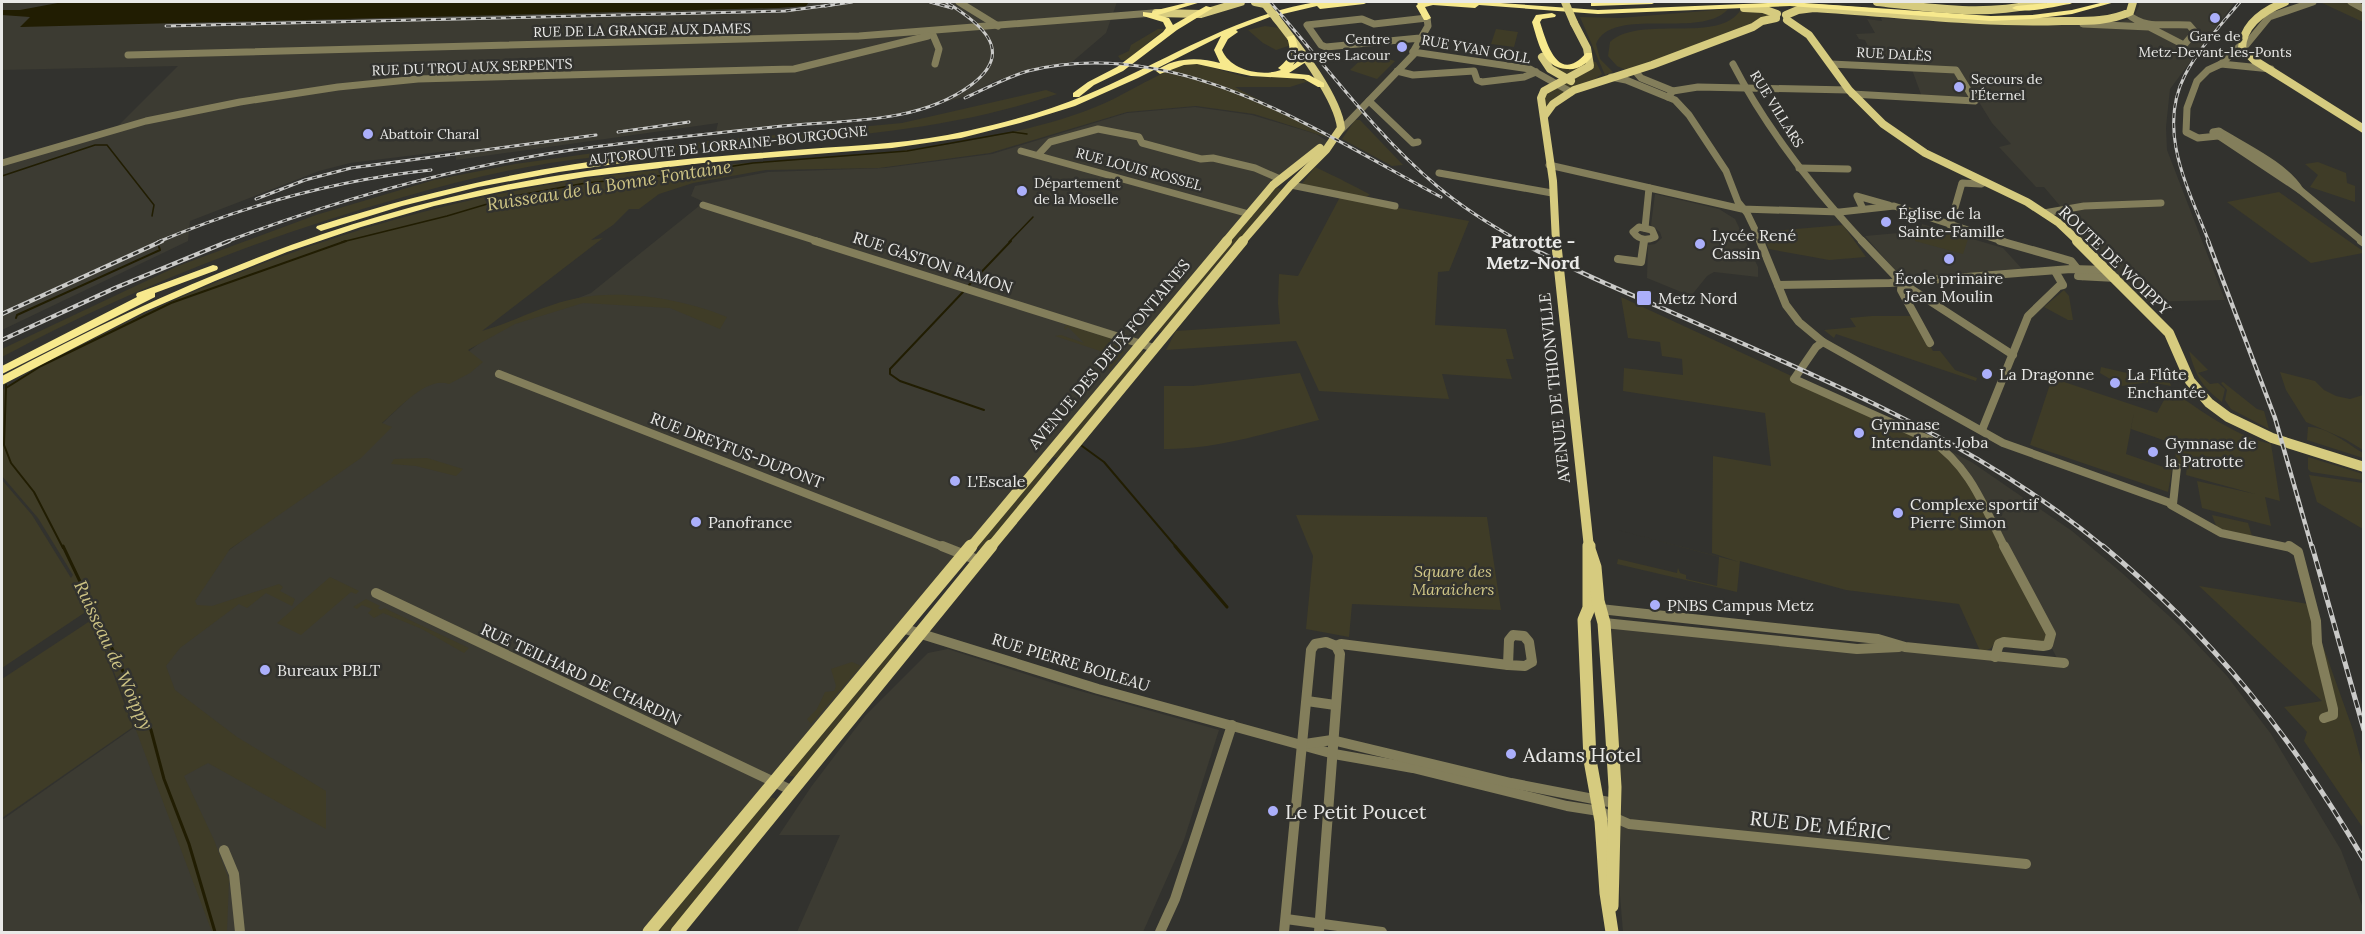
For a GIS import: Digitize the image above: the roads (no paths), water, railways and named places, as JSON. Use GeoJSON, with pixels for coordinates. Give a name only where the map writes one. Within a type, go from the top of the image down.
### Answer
{"type":"FeatureCollection","features":[{"type":"Feature","properties":{"kind":"highway"},"geometry":{"type":"LineString","coordinates":[[1156,13],[1197,2]]}},
{"type":"Feature","properties":{"kind":"highway"},"geometry":{"type":"LineString","coordinates":[[1260,4],[1286,2]]}},
{"type":"Feature","properties":{"kind":"highway","name":"AUTOROUTE DE LORRAINE-BOURGOGNE"},"geometry":{"type":"LineString","coordinates":[[2,370],[97,320],[213,268],[364,214],[514,177],[637,159],[934,131],[1010,116],[1076,95],[1116,78],[1260,4],[1299,2]]}},
{"type":"Feature","properties":{"kind":"highway","name":"AUTOROUTE DE LORRAINE-BOURGOGNE"},"geometry":{"type":"LineString","coordinates":[[2,381],[139,310],[235,268],[312,239],[445,201],[579,175],[647,166],[868,147],[959,135],[1032,117],[1089,97],[1211,36],[1258,16],[1327,2]]}},
{"type":"Feature","properties":{"kind":"highway"},"geometry":{"type":"LineString","coordinates":[[1149,77],[1234,32],[1293,12],[1364,2]]}},
{"type":"Feature","properties":{"kind":"highway"},"geometry":{"type":"LineString","coordinates":[[1420,2],[1611,8],[1702,2]]}},
{"type":"Feature","properties":{"kind":"highway"},"geometry":{"type":"LineString","coordinates":[[1468,2],[1547,10],[1600,12],[1759,4],[1967,17],[2018,17],[2072,6],[2110,2]]}},
{"type":"Feature","properties":{"kind":"highway"},"geometry":{"type":"LineString","coordinates":[[1542,2],[1597,4],[1652,2]]}},
{"type":"Feature","properties":{"kind":"highway"},"geometry":{"type":"LineString","coordinates":[[1817,2],[1986,13],[2044,10],[2086,2]]}},
{"type":"Feature","properties":{"kind":"highway"},"geometry":{"type":"LineString","coordinates":[[1858,2],[1908,6]]}},
{"type":"Feature","properties":{"kind":"highway"},"geometry":{"type":"LineString","coordinates":[[1427,18],[1421,8],[1422,5],[1448,4]]}},
{"type":"Feature","properties":{"kind":"highway"},"geometry":{"type":"LineString","coordinates":[[1505,6],[1556,15],[1620,16],[1744,8],[1830,10]]}},
{"type":"Feature","properties":{"kind":"highway"},"geometry":{"type":"LineString","coordinates":[[1505,6],[1526,19],[1542,57]]}},
{"type":"Feature","properties":{"kind":"highway"},"geometry":{"type":"LineString","coordinates":[[2016,8],[2072,6]]}},
{"type":"Feature","properties":{"kind":"highway"},"geometry":{"type":"LineString","coordinates":[[1921,19],[2027,19],[2058,15],[2072,6]]}},
{"type":"Feature","properties":{"kind":"highway"},"geometry":{"type":"LineString","coordinates":[[1076,95],[1082,88],[1120,69],[1196,14],[1212,8]]}},
{"type":"Feature","properties":{"kind":"highway"},"geometry":{"type":"LineString","coordinates":[[1146,14],[1166,20],[1170,28],[1165,36]]}},
{"type":"Feature","properties":{"kind":"highway"},"geometry":{"type":"LineString","coordinates":[[1556,15],[1536,19],[1550,61],[1560,67],[1574,67],[1588,51]]}},
{"type":"Feature","properties":{"kind":"highway"},"geometry":{"type":"LineString","coordinates":[[1234,32],[1220,44],[1219,55],[1228,64],[1254,72],[1275,70],[1292,61],[1295,48],[1291,37]]}},
{"type":"Feature","properties":{"kind":"highway"},"geometry":{"type":"LineString","coordinates":[[1269,75],[1294,68],[1305,60]]}},
{"type":"Feature","properties":{"kind":"highway"},"geometry":{"type":"LineString","coordinates":[[959,135],[1006,128],[1073,110],[1114,94],[1175,64],[1197,61],[1241,73],[1296,75],[1306,77],[1321,85]]}},
{"type":"Feature","properties":{"kind":"highway"},"geometry":{"type":"LineString","coordinates":[[2,361],[117,305],[178,279],[213,268]]}},
{"type":"Feature","properties":{"kind":"main road"},"geometry":{"type":"LineString","coordinates":[[1156,13],[1212,8],[1241,2]]}},
{"type":"Feature","properties":{"kind":"main road"},"geometry":{"type":"LineString","coordinates":[[1565,2],[1602,78]]}},
{"type":"Feature","properties":{"kind":"main road"},"geometry":{"type":"LineString","coordinates":[[1877,2],[1953,9],[2016,8],[2042,2]]}},
{"type":"Feature","properties":{"kind":"main road"},"geometry":{"type":"LineString","coordinates":[[1744,8],[1763,9],[1777,16],[1786,17],[1798,10],[1830,10],[1921,19],[2020,23],[2110,19],[2128,14],[2133,8],[2133,2]]}},
{"type":"Feature","properties":{"kind":"main road"},"geometry":{"type":"LineString","coordinates":[[2285,2],[2260,14],[2244,47],[2261,63],[2364,129]]}},
{"type":"Feature","properties":{"kind":"main road"},"geometry":{"type":"LineString","coordinates":[[1260,4],[1276,18],[1291,37],[1340,115],[1342,126],[1337,135]]}},
{"type":"Feature","properties":{"kind":"main road"},"geometry":{"type":"LineString","coordinates":[[1156,13],[1196,14]]}},
{"type":"Feature","properties":{"kind":"main road"},"geometry":{"type":"LineString","coordinates":[[1545,115],[1551,104],[1582,86],[1602,78],[1635,71],[1777,16]]}},
{"type":"Feature","properties":{"kind":"main road","name":"ROUTE DE WOIPPY"},"geometry":{"type":"LineString","coordinates":[[1786,17],[1809,35],[1851,92],[1875,118],[1893,132],[1925,153],[2044,213],[2068,231],[2169,333],[2176,342],[2189,380],[2212,405],[2262,434],[2364,467]]}},
{"type":"Feature","properties":{"kind":"main road"},"geometry":{"type":"LineString","coordinates":[[1557,84],[1589,68],[1591,61],[1588,51]]}},
{"type":"Feature","properties":{"kind":"main road"},"geometry":{"type":"LineString","coordinates":[[1542,57],[1550,69],[1582,86]]}},
{"type":"Feature","properties":{"kind":"main road","name":"AVENUE DE THIONVILLE"},"geometry":{"type":"LineString","coordinates":[[1557,84],[1542,93],[1542,107],[1545,115],[1550,169],[1547,177],[1552,190],[1589,549],[1595,567],[1591,612],[1592,780],[1601,805],[1614,894],[1611,914],[1612,933]]}},
{"type":"Feature","properties":{"kind":"main road","name":"AVENUE DES DEUX FONTAINES"},"geometry":{"type":"LineString","coordinates":[[650,933],[1139,343],[1250,214],[1281,178],[1337,135]]}},
{"type":"Feature","properties":{"kind":"main road","name":"AVENUE DES DEUX FONTAINES"},"geometry":{"type":"LineString","coordinates":[[677,933],[1154,348],[1293,183],[1337,135]]}},
{"type":"Feature","properties":{"kind":"main road"},"geometry":{"type":"LineString","coordinates":[[1591,612],[1604,623]]}},
{"type":"Feature","properties":{"kind":"main road","name":"AVENUE DE THIONVILLE"},"geometry":{"type":"LineString","coordinates":[[1591,612],[1604,623],[1614,763],[1601,805]]}},
{"type":"Feature","properties":{"kind":"street"},"geometry":{"type":"LineString","coordinates":[[959,2],[999,26]]}},
{"type":"Feature","properties":{"kind":"street"},"geometry":{"type":"LineString","coordinates":[[2313,2],[2269,17],[2244,47],[2227,57],[2221,64],[2208,70],[2197,81],[2189,99],[2186,132],[2198,138],[2218,136],[2300,190],[2364,243]]}},
{"type":"Feature","properties":{"kind":"street"},"geometry":{"type":"LineString","coordinates":[[2351,2],[2364,9]]}},
{"type":"Feature","properties":{"kind":"street","name":"RUE DE LA GRANGE AUX DAMES"},"geometry":{"type":"LineString","coordinates":[[128,55],[861,36],[1156,13]]}},
{"type":"Feature","properties":{"kind":"street"},"geometry":{"type":"LineString","coordinates":[[2020,23],[2143,26],[2166,34],[2184,45],[2195,32],[2189,25],[2146,24],[2133,19],[2128,14]]}},
{"type":"Feature","properties":{"kind":"street"},"geometry":{"type":"LineString","coordinates":[[1420,38],[1326,47],[1321,45],[1307,25],[1362,18],[1374,24],[1427,18]]}},
{"type":"Feature","properties":{"kind":"street","name":"RUE YVAN GOLL"},"geometry":{"type":"LineString","coordinates":[[1427,18],[1428,26],[1413,52],[1526,68],[1571,92]]}},
{"type":"Feature","properties":{"kind":"street","name":"RUE DU TROU AUX SERPENTS"},"geometry":{"type":"LineString","coordinates":[[2,163],[74,140],[146,121],[240,102],[338,87],[418,79],[794,69],[948,31]]}},
{"type":"Feature","properties":{"kind":"street"},"geometry":{"type":"LineString","coordinates":[[896,34],[904,39],[902,43]]}},
{"type":"Feature","properties":{"kind":"street"},"geometry":{"type":"LineString","coordinates":[[933,35],[938,40],[940,50],[935,64]]}},
{"type":"Feature","properties":{"kind":"street"},"geometry":{"type":"LineString","coordinates":[[861,36],[891,37],[894,39],[892,45]]}},
{"type":"Feature","properties":{"kind":"street","name":"AVENUE DES DEUX FONTAINES"},"geometry":{"type":"LineString","coordinates":[[1337,135],[1414,54],[1413,52]]}},
{"type":"Feature","properties":{"kind":"street"},"geometry":{"type":"LineString","coordinates":[[1477,62],[1474,71],[1477,80],[1482,82],[1524,77],[1536,72]]}},
{"type":"Feature","properties":{"kind":"street","name":"RUE VILLARS"},"geometry":{"type":"LineString","coordinates":[[1733,64],[1746,88],[1799,168],[1835,211],[1902,283]]}},
{"type":"Feature","properties":{"kind":"street","name":"RUE DALÈS"},"geometry":{"type":"LineString","coordinates":[[1830,64],[1956,70],[1975,102],[1851,92]]}},
{"type":"Feature","properties":{"kind":"street"},"geometry":{"type":"LineString","coordinates":[[2221,64],[2271,69]]}},
{"type":"Feature","properties":{"kind":"street"},"geometry":{"type":"LineString","coordinates":[[1397,71],[1413,75],[1461,70],[1474,71]]}},
{"type":"Feature","properties":{"kind":"street"},"geometry":{"type":"LineString","coordinates":[[1635,71],[1641,78],[1671,95],[1689,115],[1719,159],[1742,209],[1747,213],[1764,248],[1782,298],[1793,315],[1823,342],[2009,446],[2173,504],[2177,467]]}},
{"type":"Feature","properties":{"kind":"street"},"geometry":{"type":"LineString","coordinates":[[1602,78],[1620,78],[1671,95],[1689,87],[1851,92]]}},
{"type":"Feature","properties":{"kind":"street"},"geometry":{"type":"LineString","coordinates":[[1369,101],[1413,143],[1418,142]]}},
{"type":"Feature","properties":{"kind":"street"},"geometry":{"type":"LineString","coordinates":[[1038,155],[1050,142],[1102,128],[1139,137],[1142,144],[1201,159],[1213,158],[1234,163],[1293,183],[1395,206]]}},
{"type":"Feature","properties":{"kind":"street","name":"RUE LOUIS ROSSEL"},"geometry":{"type":"LineString","coordinates":[[1021,151],[1250,214]]}},
{"type":"Feature","properties":{"kind":"street","name":"RUE VILLARS"},"geometry":{"type":"LineString","coordinates":[[1799,168],[1848,169]]}},
{"type":"Feature","properties":{"kind":"street"},"geometry":{"type":"LineString","coordinates":[[1550,169],[1585,172],[1742,209],[1835,211],[1894,206]]}},
{"type":"Feature","properties":{"kind":"street"},"geometry":{"type":"LineString","coordinates":[[1440,173],[1552,190]]}},
{"type":"Feature","properties":{"kind":"street"},"geometry":{"type":"LineString","coordinates":[[1950,225],[1962,183],[1984,182]]}},
{"type":"Feature","properties":{"kind":"street"},"geometry":{"type":"LineString","coordinates":[[1645,228],[1649,188]]}},
{"type":"Feature","properties":{"kind":"street"},"geometry":{"type":"LineString","coordinates":[[1863,209],[1857,196],[2066,259],[2073,263],[2081,273]]}},
{"type":"Feature","properties":{"kind":"street"},"geometry":{"type":"LineString","coordinates":[[2044,213],[2084,206],[2161,202]]}},
{"type":"Feature","properties":{"kind":"street","name":"RUE GASTON RAMON"},"geometry":{"type":"LineString","coordinates":[[703,205],[1154,348]]}},
{"type":"Feature","properties":{"kind":"street"},"geometry":{"type":"LineString","coordinates":[[1636,228],[1645,228],[1652,230],[1655,235],[1652,239],[1644,240],[1633,232],[1636,228]]}},
{"type":"Feature","properties":{"kind":"street"},"geometry":{"type":"LineString","coordinates":[[2353,233],[2363,230]]}},
{"type":"Feature","properties":{"kind":"street"},"geometry":{"type":"LineString","coordinates":[[1618,259],[1642,261],[1644,240]]}},
{"type":"Feature","properties":{"kind":"street"},"geometry":{"type":"LineString","coordinates":[[2081,273],[2108,270]]}},
{"type":"Feature","properties":{"kind":"street"},"geometry":{"type":"LineString","coordinates":[[1778,285],[1902,283],[2055,271],[2116,278]]}},
{"type":"Feature","properties":{"kind":"street"},"geometry":{"type":"LineString","coordinates":[[1982,430],[2031,312],[2059,285],[2063,285],[2055,271]]}},
{"type":"Feature","properties":{"kind":"street"},"geometry":{"type":"LineString","coordinates":[[1902,283],[1901,290],[1930,344]]}},
{"type":"Feature","properties":{"kind":"street"},"geometry":{"type":"LineString","coordinates":[[1902,283],[2013,355]]}},
{"type":"Feature","properties":{"kind":"street"},"geometry":{"type":"LineString","coordinates":[[1823,342],[1816,347],[1794,379],[1930,440],[1956,459],[2051,634],[2048,645],[2043,646],[2004,642],[1999,644],[1995,657]]}},
{"type":"Feature","properties":{"kind":"street","name":"RUE DREYFUS-DUPONT"},"geometry":{"type":"LineString","coordinates":[[499,374],[964,554]]}},
{"type":"Feature","properties":{"kind":"street"},"geometry":{"type":"LineString","coordinates":[[2171,505],[2222,533],[2289,546],[2298,552],[2316,621],[2317,643],[2333,709],[2333,715],[2324,718]]}},
{"type":"Feature","properties":{"kind":"street"},"geometry":{"type":"LineString","coordinates":[[964,554],[980,561]]}},
{"type":"Feature","properties":{"kind":"street","name":"RUE TEILHARD DE CHARDIN"},"geometry":{"type":"LineString","coordinates":[[376,593],[774,782]]}},
{"type":"Feature","properties":{"kind":"street"},"geometry":{"type":"LineString","coordinates":[[1591,612],[1878,639],[1905,646],[2058,663],[2043,646]]}},
{"type":"Feature","properties":{"kind":"street"},"geometry":{"type":"LineString","coordinates":[[1604,623],[1857,649],[1905,646]]}},
{"type":"Feature","properties":{"kind":"street","name":"RUE PIERRE BOILEAU"},"geometry":{"type":"LineString","coordinates":[[902,628],[1098,689],[1334,754],[1413,768],[1567,806],[1601,805]]}},
{"type":"Feature","properties":{"kind":"street"},"geometry":{"type":"LineString","coordinates":[[1284,933],[1312,648],[1323,642],[1336,646],[1341,644],[1508,665]]}},
{"type":"Feature","properties":{"kind":"street"},"geometry":{"type":"LineString","coordinates":[[1320,928],[1340,654],[1336,646]]}},
{"type":"Feature","properties":{"kind":"street"},"geometry":{"type":"LineString","coordinates":[[1307,701],[1335,705]]}},
{"type":"Feature","properties":{"kind":"street"},"geometry":{"type":"LineString","coordinates":[[1160,933],[1175,899],[1232,725]]}},
{"type":"Feature","properties":{"kind":"street","name":"RUE PIERRE BOILEAU"},"geometry":{"type":"LineString","coordinates":[[1303,744],[1332,740],[1601,805]]}},
{"type":"Feature","properties":{"kind":"street"},"geometry":{"type":"LineString","coordinates":[[774,782],[793,791]]}},
{"type":"Feature","properties":{"kind":"street","name":"RUE DE MÉRIC"},"geometry":{"type":"LineString","coordinates":[[1601,805],[1629,824],[2026,864]]}},
{"type":"Feature","properties":{"kind":"street"},"geometry":{"type":"LineString","coordinates":[[224,850],[234,874],[240,933]]}},
{"type":"Feature","properties":{"kind":"street"},"geometry":{"type":"LineString","coordinates":[[1286,919],[1320,928],[1382,933]]}},
{"type":"Feature","properties":{"kind":"waterway","name":"Ruisseau de la Bonne Fontaine"},"geometry":{"type":"LineString","coordinates":[[346,241],[447,216],[514,196],[586,183],[689,173],[753,163],[907,151],[1013,132],[1027,134]]}},
{"type":"Feature","properties":{"kind":"waterway","name":"Ruisseau de Woippy"},"geometry":{"type":"LineString","coordinates":[[2,176],[95,145],[107,145],[154,205],[152,216]]}},
{"type":"Feature","properties":{"kind":"waterway","name":"Ruisseau de la Bonne Fontaine"},"geometry":{"type":"LineString","coordinates":[[1009,242],[1033,217]]}},
{"type":"Feature","properties":{"kind":"waterway","name":"Ruisseau de la Bonne Fontaine"},"geometry":{"type":"LineString","coordinates":[[6,388],[41,366],[171,303],[346,241]]}},
{"type":"Feature","properties":{"kind":"waterway","name":"Ruisseau de la Bonne Fontaine"},"geometry":{"type":"LineString","coordinates":[[342,242],[346,241]]}},
{"type":"Feature","properties":{"kind":"waterway","name":"Ruisseau de la Bonne Fontaine"},"geometry":{"type":"LineString","coordinates":[[969,285],[1011,241]]}},
{"type":"Feature","properties":{"kind":"waterway","name":"Ruisseau de Woippy"},"geometry":{"type":"LineString","coordinates":[[16,318],[17,315],[160,250],[159,247]]}},
{"type":"Feature","properties":{"kind":"waterway","name":"Ruisseau de la Bonne Fontaine"},"geometry":{"type":"LineString","coordinates":[[963,292],[890,369],[890,374],[900,381],[984,410]]}},
{"type":"Feature","properties":{"kind":"waterway","name":"Ruisseau de Woippy"},"geometry":{"type":"LineString","coordinates":[[6,388],[4,445],[11,463],[34,492],[63,548]]}},
{"type":"Feature","properties":{"kind":"waterway","name":"Ruisseau de la Bonne Fontaine"},"geometry":{"type":"LineString","coordinates":[[1082,446],[1104,462],[1177,548]]}},
{"type":"Feature","properties":{"kind":"waterway","name":"Ruisseau de Woippy"},"geometry":{"type":"LineString","coordinates":[[63,546],[151,730],[164,779],[189,844],[215,932]]}},
{"type":"Feature","properties":{"kind":"waterway","name":"Ruisseau de la Bonne Fontaine"},"geometry":{"type":"LineString","coordinates":[[1175,546],[1227,607]]}},
{"type":"Feature","properties":{"kind":"railway"},"geometry":{"type":"LineString","coordinates":[[825,6],[852,2]]}},
{"type":"Feature","properties":{"kind":"railway"},"geometry":{"type":"LineString","coordinates":[[930,2],[952,8]]}},
{"type":"Feature","properties":{"kind":"railway"},"geometry":{"type":"LineString","coordinates":[[226,242],[353,199],[439,176],[527,157],[650,140],[880,118],[928,107],[950,98],[971,85],[985,73],[991,61],[992,49],[989,39],[971,19],[946,2]]}},
{"type":"Feature","properties":{"kind":"railway"},"geometry":{"type":"LineString","coordinates":[[1270,2],[1392,144],[1457,202],[1521,242]]}},
{"type":"Feature","properties":{"kind":"railway"},"geometry":{"type":"LineString","coordinates":[[2209,242],[2179,160],[2174,117],[2177,96],[2185,75],[2197,55],[2240,2]]}},
{"type":"Feature","properties":{"kind":"railway"},"geometry":{"type":"LineString","coordinates":[[166,26],[785,11],[831,5]]}},
{"type":"Feature","properties":{"kind":"railway"},"geometry":{"type":"LineString","coordinates":[[965,98],[1028,71],[1083,63],[1138,66],[1191,77],[1244,95],[1295,118],[1441,197]]}},
{"type":"Feature","properties":{"kind":"railway"},"geometry":{"type":"LineString","coordinates":[[618,132],[689,122]]}},
{"type":"Feature","properties":{"kind":"railway"},"geometry":{"type":"LineString","coordinates":[[256,199],[305,180],[351,168],[596,135]]}},
{"type":"Feature","properties":{"kind":"railway"},"geometry":{"type":"LineString","coordinates":[[158,242],[224,217],[326,187],[431,170]]}},
{"type":"Feature","properties":{"kind":"railway"},"geometry":{"type":"LineString","coordinates":[[2,314],[162,241]]}},
{"type":"Feature","properties":{"kind":"railway"},"geometry":{"type":"LineString","coordinates":[[2,340],[115,288],[229,241]]}},
{"type":"Feature","properties":{"kind":"railway"},"geometry":{"type":"LineString","coordinates":[[1519,241],[1594,278],[1785,362],[1897,415],[2004,475],[2056,510],[2105,548]]}},
{"type":"Feature","properties":{"kind":"railway"},"geometry":{"type":"LineString","coordinates":[[2208,241],[2275,418],[2312,548]]}},
{"type":"Feature","properties":{"kind":"railway"},"geometry":{"type":"LineString","coordinates":[[2103,546],[2181,617],[2248,691],[2308,771],[2364,860]]}},
{"type":"Feature","properties":{"kind":"railway"},"geometry":{"type":"LineString","coordinates":[[2312,546],[2364,730]]}},
{"type":"Feature","properties":{"kind":"place","name":"Gare de Metz-Devant-les-Ponts"},"geometry":{"type":"Point","coordinates":[2215,18]}},
{"type":"Feature","properties":{"kind":"place","name":"Centre Georges Lacour"},"geometry":{"type":"Point","coordinates":[1402,47]}},
{"type":"Feature","properties":{"kind":"place","name":"Secours de l’Éternel"},"geometry":{"type":"Point","coordinates":[1959,87]}},
{"type":"Feature","properties":{"kind":"place","name":"Abattoir Charal"},"geometry":{"type":"Point","coordinates":[368,134]}},
{"type":"Feature","properties":{"kind":"place","name":"Département de la Moselle"},"geometry":{"type":"Point","coordinates":[1022,191]}},
{"type":"Feature","properties":{"kind":"place","name":"Église de la Sainte-Famille"},"geometry":{"type":"Point","coordinates":[1886,222]}},
{"type":"Feature","properties":{"kind":"place","name":"Lycée René Cassin"},"geometry":{"type":"Point","coordinates":[1700,244]}},
{"type":"Feature","properties":{"kind":"place","name":"École primaire Jean Moulin"},"geometry":{"type":"Point","coordinates":[1949,259]}},
{"type":"Feature","properties":{"kind":"place","name":"Metz Nord"},"geometry":{"type":"Point","coordinates":[1644,298]}},
{"type":"Feature","properties":{"kind":"place","name":"La Dragonne"},"geometry":{"type":"Point","coordinates":[1987,374]}},
{"type":"Feature","properties":{"kind":"place","name":"La Flûte Enchantée"},"geometry":{"type":"Point","coordinates":[2115,383]}},
{"type":"Feature","properties":{"kind":"place","name":"Gymnase Intendants Joba"},"geometry":{"type":"Point","coordinates":[1859,433]}},
{"type":"Feature","properties":{"kind":"place","name":"Gymnase de la Patrotte"},"geometry":{"type":"Point","coordinates":[2153,452]}},
{"type":"Feature","properties":{"kind":"place","name":"L'Escale"},"geometry":{"type":"Point","coordinates":[955,481]}},
{"type":"Feature","properties":{"kind":"place","name":"Complexe sportif Pierre Simon"},"geometry":{"type":"Point","coordinates":[1898,513]}},
{"type":"Feature","properties":{"kind":"place","name":"Panofrance"},"geometry":{"type":"Point","coordinates":[696,522]}},
{"type":"Feature","properties":{"kind":"place","name":"PNBS Campus Metz"},"geometry":{"type":"Point","coordinates":[1655,605]}},
{"type":"Feature","properties":{"kind":"place","name":"Bureaux PBLT"},"geometry":{"type":"Point","coordinates":[265,670]}},
{"type":"Feature","properties":{"kind":"place","name":"Adams Hotel"},"geometry":{"type":"Point","coordinates":[1511,754]}},
{"type":"Feature","properties":{"kind":"place","name":"Le Petit Poucet"},"geometry":{"type":"Point","coordinates":[1273,811]}},
{"type":"Feature","properties":{"kind":"district","name":"Patrotte - Metz-Nord"},"geometry":{"type":"Point","coordinates":[1533,251]}},
{"type":"Feature","properties":{"kind":"park label","name":"Square des Maraichers"},"geometry":{"type":"Point","coordinates":[1453,580]}}]}
